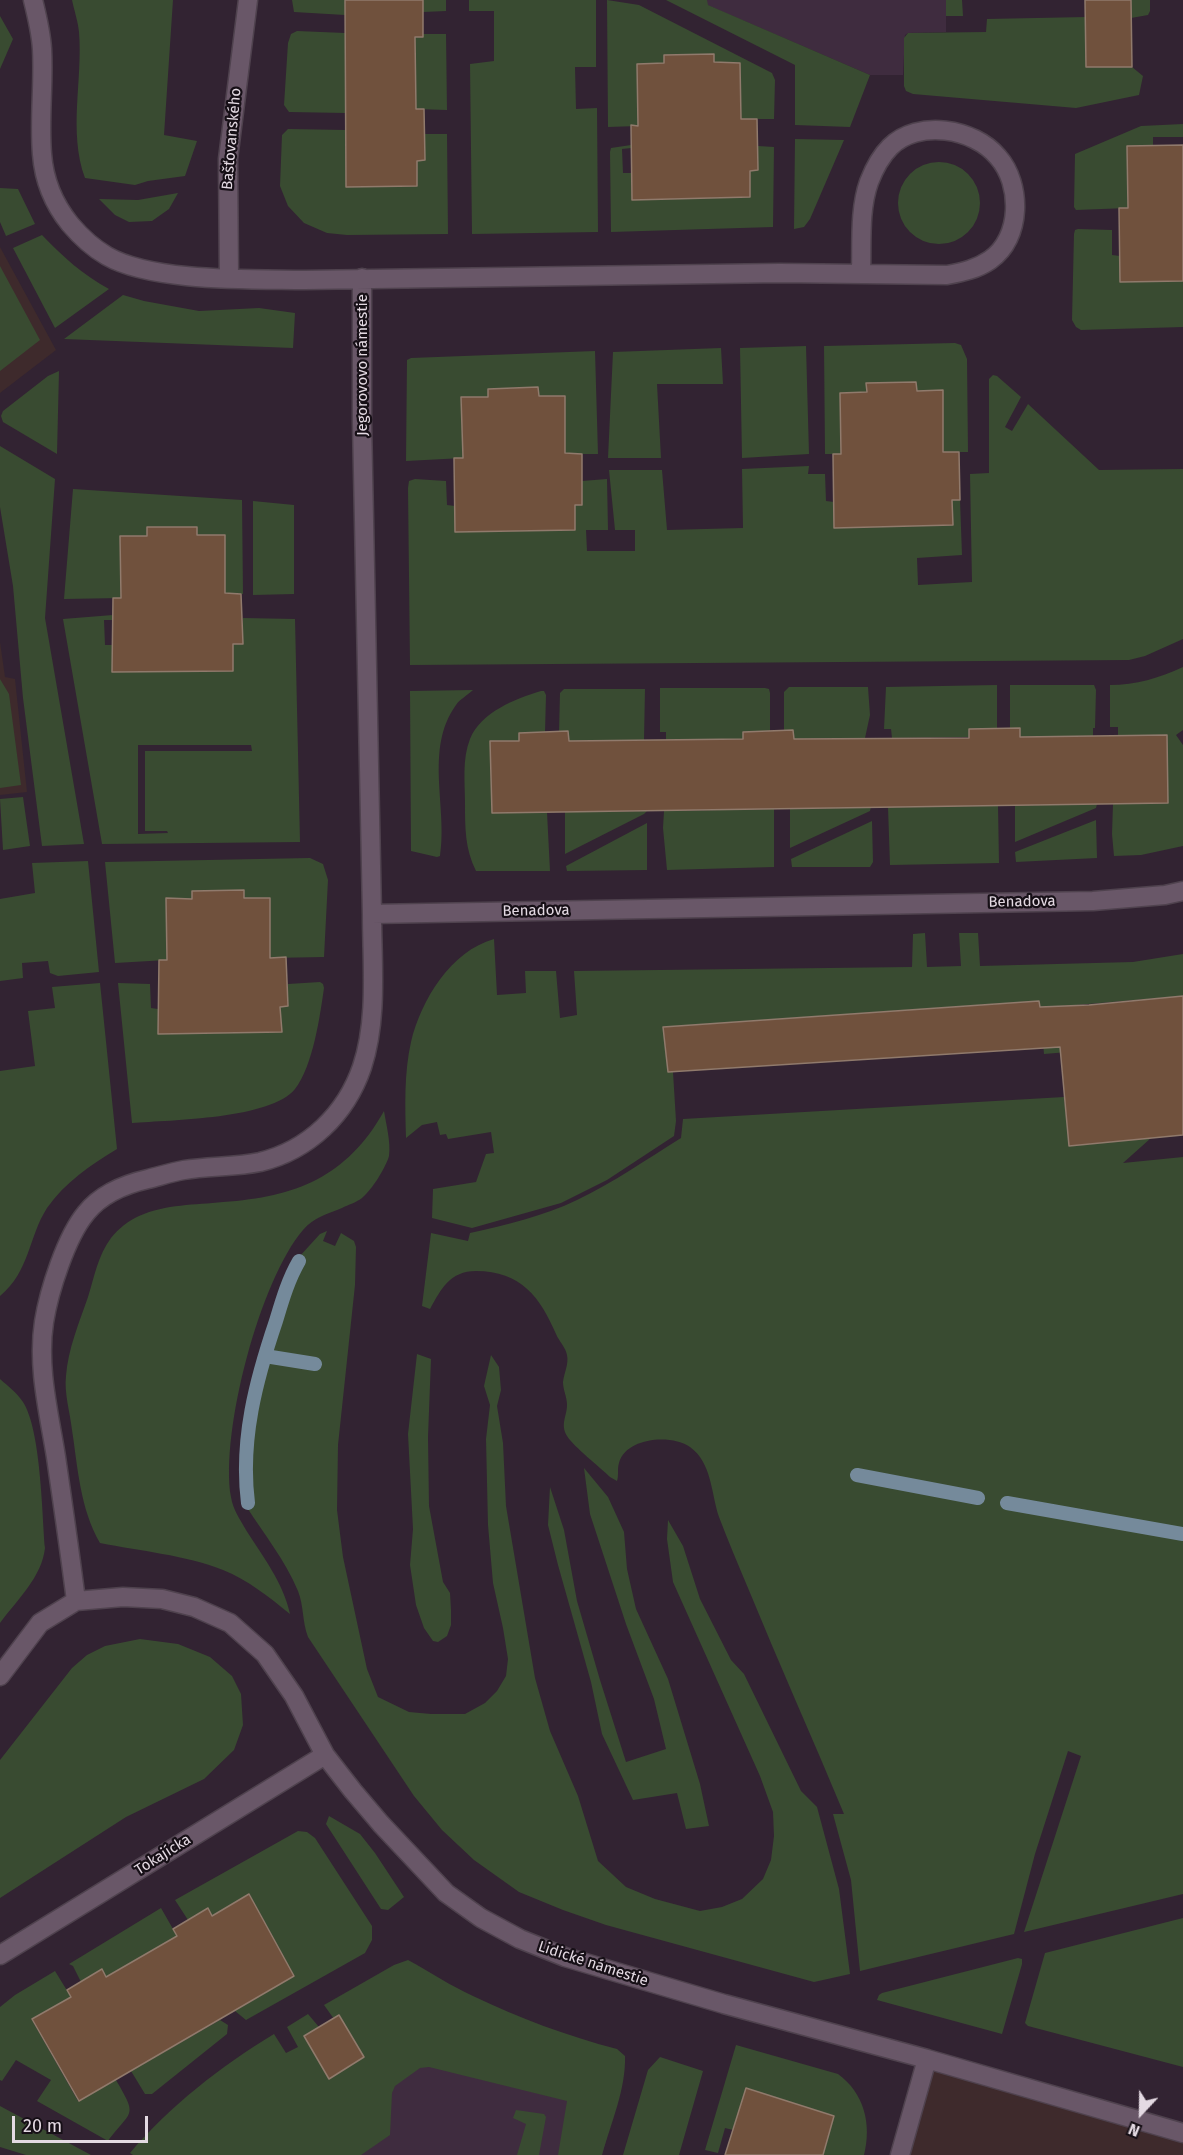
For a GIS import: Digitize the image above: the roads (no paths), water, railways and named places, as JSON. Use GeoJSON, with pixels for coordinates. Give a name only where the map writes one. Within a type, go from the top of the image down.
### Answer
{"type":"FeatureCollection","features":[{"type":"Feature","properties":{"kind":"street"},"geometry":{"type":"LineString","coordinates":[[33,0],[39,22],[42,49],[41,150],[43,168],[53,199],[62,214],[93,247],[109,258],[156,272],[229,278],[362,278]]}},
{"type":"Feature","properties":{"kind":"street","name":"Bašťovanského"},"geometry":{"type":"LineString","coordinates":[[229,278],[228,159],[248,0]]}},
{"type":"Feature","properties":{"kind":"street","name":"Jegorovovo námestie"},"geometry":{"type":"LineString","coordinates":[[372,914],[362,422],[362,278],[861,273],[947,275],[965,272],[991,260],[1007,240],[1015,211],[1012,182],[998,156],[966,135],[937,130],[905,136],[891,145],[881,157],[868,184],[863,218],[861,273]]}},
{"type":"Feature","properties":{"kind":"street","name":"Benadova"},"geometry":{"type":"LineString","coordinates":[[372,914],[1093,901],[1165,895],[1183,891]]}},
{"type":"Feature","properties":{"kind":"street"},"geometry":{"type":"LineString","coordinates":[[0,1676],[40,1623],[76,1600],[46,1397],[42,1347],[48,1301],[74,1230],[87,1212],[105,1196],[132,1183],[182,1170],[260,1162],[296,1149],[321,1130],[340,1111],[361,1068],[371,1024],[372,914]]}},
{"type":"Feature","properties":{"kind":"street","name":"Lidické námestie"},"geometry":{"type":"LineString","coordinates":[[76,1600],[123,1597],[162,1599],[194,1607],[231,1623],[265,1654],[294,1696],[325,1755],[381,1824],[446,1893],[481,1918],[520,1940],[565,1957],[631,1977],[1183,2133]]}},
{"type":"Feature","properties":{"kind":"street","name":"Tokajícka"},"geometry":{"type":"LineString","coordinates":[[0,1955],[325,1755]]}},
{"type":"Feature","properties":{"kind":"street"},"geometry":{"type":"LineString","coordinates":[[900,2155],[927,2059]]}},
{"type":"Feature","properties":{"kind":"waterway"},"geometry":{"type":"LineString","coordinates":[[248,1503],[246,1456],[256,1388],[283,1298],[299,1261]]}},
{"type":"Feature","properties":{"kind":"waterway"},"geometry":{"type":"LineString","coordinates":[[265,1356],[315,1364]]}},
{"type":"Feature","properties":{"kind":"waterway"},"geometry":{"type":"LineString","coordinates":[[857,1475],[978,1498]]}},
{"type":"Feature","properties":{"kind":"waterway"},"geometry":{"type":"LineString","coordinates":[[1007,1503],[1183,1534]]}}]}
